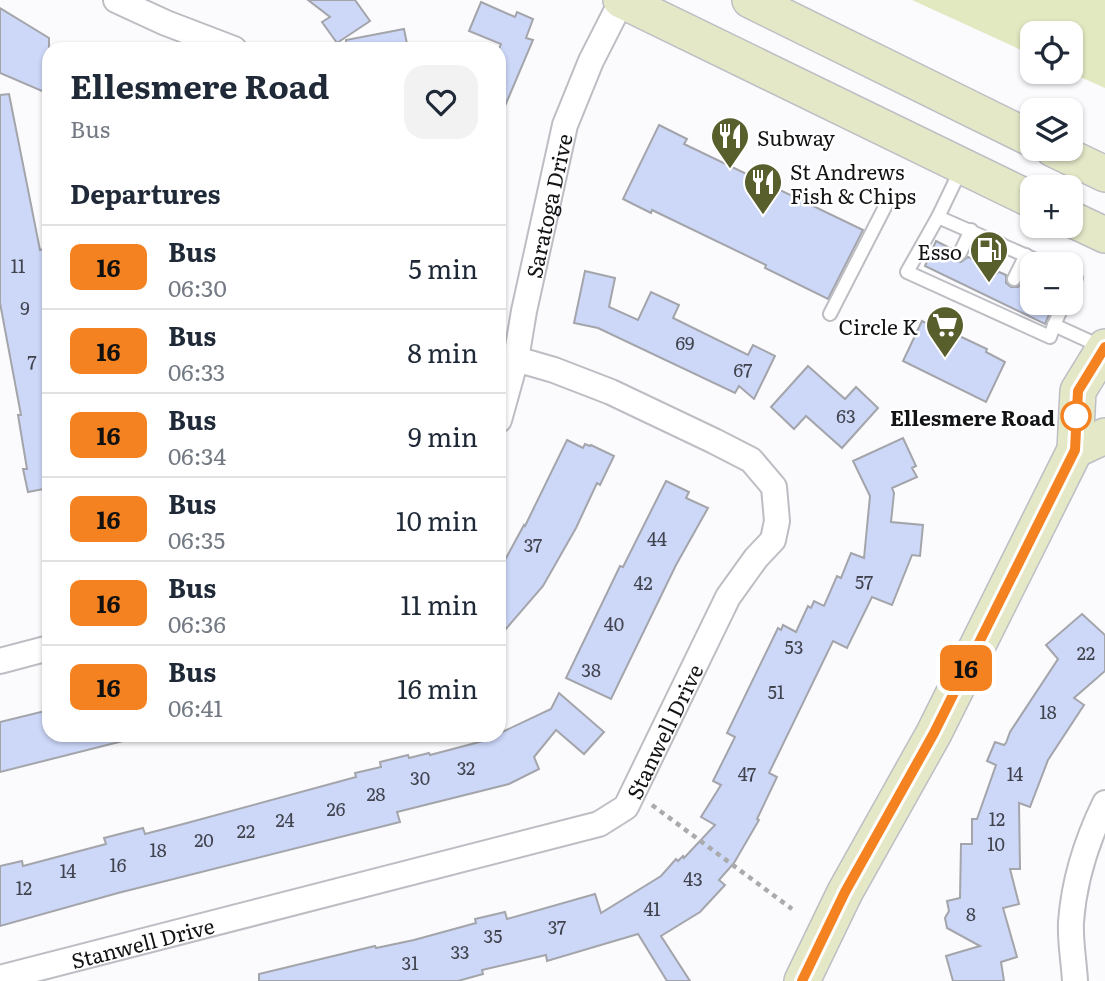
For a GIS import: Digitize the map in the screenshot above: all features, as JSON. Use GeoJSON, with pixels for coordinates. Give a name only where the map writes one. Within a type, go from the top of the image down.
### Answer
{"type":"FeatureCollection","features":[{"type":"Feature","properties":{"kind":"main road"},"geometry":{"type":"LineString","coordinates":[[622,0],[1020,194]]}},
{"type":"Feature","properties":{"kind":"main road"},"geometry":{"type":"LineString","coordinates":[[750,0],[1020,133]]}},
{"type":"Feature","properties":{"kind":"main road"},"geometry":{"type":"LineString","coordinates":[[1078,161],[1105,174]]}},
{"type":"Feature","properties":{"kind":"main road"},"geometry":{"type":"LineString","coordinates":[[1083,225],[1105,235]]}},
{"type":"Feature","properties":{"kind":"main road"},"geometry":{"type":"LineString","coordinates":[[802,981],[845,892],[1090,443],[1078,391],[1105,348]]}},
{"type":"Feature","properties":{"kind":"street"},"geometry":{"type":"LineString","coordinates":[[116,0],[216,42]]}},
{"type":"Feature","properties":{"kind":"street","name":"Saratoga Drive"},"geometry":{"type":"LineString","coordinates":[[506,395],[516,359],[565,125],[591,61],[622,0]]}},
{"type":"Feature","properties":{"kind":"street","name":"Stanwell Drive"},"geometry":{"type":"LineString","coordinates":[[0,978],[599,824],[626,807],[728,597],[756,558],[773,540],[777,521],[774,487],[751,460],[714,441],[611,392],[516,359]]}},
{"type":"Feature","properties":{"kind":"street"},"geometry":{"type":"LineString","coordinates":[[1,656],[42,649]]}},
{"type":"Feature","properties":{"kind":"street"},"geometry":{"type":"LineString","coordinates":[[1075,981],[1071,925],[1074,894],[1092,830],[1105,803]]}},
{"type":"Feature","properties":{"kind":"lane"},"geometry":{"type":"LineString","coordinates":[[962,166],[938,217],[906,272],[947,283],[1021,318],[1050,337],[1059,315]]}},
{"type":"Feature","properties":{"kind":"lane"},"geometry":{"type":"LineString","coordinates":[[830,314],[888,201]]}},
{"type":"Feature","properties":{"kind":"lane"},"geometry":{"type":"LineString","coordinates":[[938,217],[1020,252]]}},
{"type":"Feature","properties":{"kind":"lane"},"geometry":{"type":"LineString","coordinates":[[960,253],[971,230]]}},
{"type":"Feature","properties":{"kind":"lane"},"geometry":{"type":"LineString","coordinates":[[991,268],[1001,244]]}},
{"type":"Feature","properties":{"kind":"lane"},"geometry":{"type":"LineString","coordinates":[[1014,279],[1020,267]]}},
{"type":"Feature","properties":{"kind":"lane"},"geometry":{"type":"LineString","coordinates":[[1054,325],[1105,348]]}},
{"type":"Feature","properties":{"kind":"path"},"geometry":{"type":"LineString","coordinates":[[635,792],[792,909]]}},
{"type":"Feature","properties":{"kind":"green space"},"geometry":{"type":"Polygon","coordinates":[[[912,0],[1105,0],[1105,88],[1083,78],[1083,21],[1020,21],[1020,50],[912,0]]]}},
{"type":"Feature","properties":{"kind":"building"},"geometry":{"type":"Polygon","coordinates":[[[308,0],[355,0],[370,21],[336,42],[322,22],[330,17],[308,0]]]}},
{"type":"Feature","properties":{"kind":"building"},"geometry":{"type":"Polygon","coordinates":[[[481,2],[515,17],[517,12],[533,19],[526,38],[533,40],[506,104],[506,42],[496,42],[469,31],[481,2]]]}},
{"type":"Feature","properties":{"kind":"building"},"geometry":{"type":"Polygon","coordinates":[[[0,8],[49,38],[49,42],[42,42],[42,91],[0,73],[0,8]]]}},
{"type":"Feature","properties":{"kind":"building"},"geometry":{"type":"Polygon","coordinates":[[[404,29],[407,42],[346,42],[404,29]]]}},
{"type":"Feature","properties":{"kind":"building"},"geometry":{"type":"Polygon","coordinates":[[[9,94],[42,250],[42,489],[28,492],[18,415],[21,415],[0,303],[0,95],[9,94]]]}},
{"type":"Feature","properties":{"kind":"building"},"geometry":{"type":"Polygon","coordinates":[[[659,125],[687,139],[684,144],[863,230],[828,299],[765,268],[766,265],[652,210],[651,213],[623,199],[659,125]]]}},
{"type":"Feature","properties":{"kind":"building"},"geometry":{"type":"Polygon","coordinates":[[[936,241],[952,249],[951,254],[956,261],[961,262],[968,257],[983,264],[987,276],[999,272],[1006,275],[1006,283],[1011,287],[1020,285],[1020,312],[925,266],[936,241]]]}},
{"type":"Feature","properties":{"kind":"building"},"geometry":{"type":"Polygon","coordinates":[[[585,271],[615,278],[609,307],[638,320],[651,292],[679,305],[673,318],[748,355],[753,345],[775,356],[754,399],[739,386],[735,393],[598,328],[574,323],[585,271]]]}},
{"type":"Feature","properties":{"kind":"building"},"geometry":{"type":"Polygon","coordinates":[[[1026,315],[1049,315],[1045,324],[1026,315]]]}},
{"type":"Feature","properties":{"kind":"building"},"geometry":{"type":"Polygon","coordinates":[[[922,321],[987,349],[986,352],[1005,362],[986,402],[903,361],[922,321]]]}},
{"type":"Feature","properties":{"kind":"building"},"geometry":{"type":"Polygon","coordinates":[[[808,366],[845,399],[856,387],[878,408],[842,448],[806,416],[794,429],[771,407],[808,366]]]}},
{"type":"Feature","properties":{"kind":"building"},"geometry":{"type":"Polygon","coordinates":[[[903,438],[916,466],[912,468],[917,477],[892,488],[894,493],[891,522],[923,525],[920,556],[912,555],[892,605],[872,597],[847,648],[833,641],[769,773],[777,777],[757,819],[759,820],[734,863],[719,880],[725,885],[700,912],[661,936],[690,981],[667,981],[638,934],[547,961],[546,955],[482,970],[483,974],[458,981],[259,981],[259,974],[375,946],[376,948],[414,940],[476,923],[475,919],[505,912],[507,919],[595,894],[601,913],[661,876],[676,859],[678,861],[683,856],[684,858],[715,825],[701,817],[721,785],[713,781],[735,737],[727,733],[778,628],[781,630],[783,625],[796,632],[808,606],[811,608],[814,601],[824,606],[837,576],[841,578],[851,553],[864,558],[870,496],[853,461],[903,438]]]}},
{"type":"Feature","properties":{"kind":"building"},"geometry":{"type":"Polygon","coordinates":[[[567,440],[583,448],[585,444],[591,445],[614,456],[543,586],[506,629],[506,558],[525,526],[567,440]]]}},
{"type":"Feature","properties":{"kind":"building"},"geometry":{"type":"Polygon","coordinates":[[[666,481],[689,492],[686,498],[708,508],[676,565],[611,699],[566,678],[620,566],[623,567],[666,481]]]}},
{"type":"Feature","properties":{"kind":"building"},"geometry":{"type":"Polygon","coordinates":[[[1082,614],[1105,635],[1105,671],[1074,698],[1084,705],[1048,760],[1030,807],[1019,803],[1020,869],[1010,869],[1019,904],[1003,908],[1017,957],[1001,962],[1004,981],[953,981],[946,956],[980,946],[947,928],[945,918],[949,911],[947,901],[960,898],[961,844],[972,844],[972,819],[977,819],[996,765],[987,761],[995,742],[1004,745],[1006,743],[1010,732],[1058,659],[1046,645],[1082,614]]]}},
{"type":"Feature","properties":{"kind":"building"},"geometry":{"type":"Polygon","coordinates":[[[559,693],[604,732],[584,754],[556,730],[534,757],[539,769],[509,784],[397,812],[400,822],[118,893],[0,926],[0,866],[22,861],[23,866],[106,844],[104,838],[143,828],[145,834],[356,777],[355,773],[381,767],[380,762],[408,755],[409,758],[429,753],[430,755],[479,742],[506,742],[506,730],[551,709],[559,693]]]}},
{"type":"Feature","properties":{"kind":"building"},"geometry":{"type":"Polygon","coordinates":[[[42,712],[42,742],[119,742],[0,772],[0,722],[42,712]]]}},
{"type":"Feature","properties":{"kind":"bus line","name":"16"},"geometry":{"type":"LineString","coordinates":[[802,981],[845,892],[934,733],[1075,450],[1078,391],[1105,347]]}},
{"type":"Feature","properties":{"kind":"place","name":"Subway"},"geometry":{"type":"Point","coordinates":[730,170]}},
{"type":"Feature","properties":{"kind":"place","name":"St Andrews Fish & Chips"},"geometry":{"type":"Point","coordinates":[763,216]}},
{"type":"Feature","properties":{"kind":"place","name":"Esso"},"geometry":{"type":"Point","coordinates":[989,284]}},
{"type":"Feature","properties":{"kind":"place","name":"Circle K"},"geometry":{"type":"Point","coordinates":[945,359]}},
{"type":"Feature","properties":{"kind":"place","name":"Ellesmere Road"},"geometry":{"type":"Point","coordinates":[1076,416]}}]}
